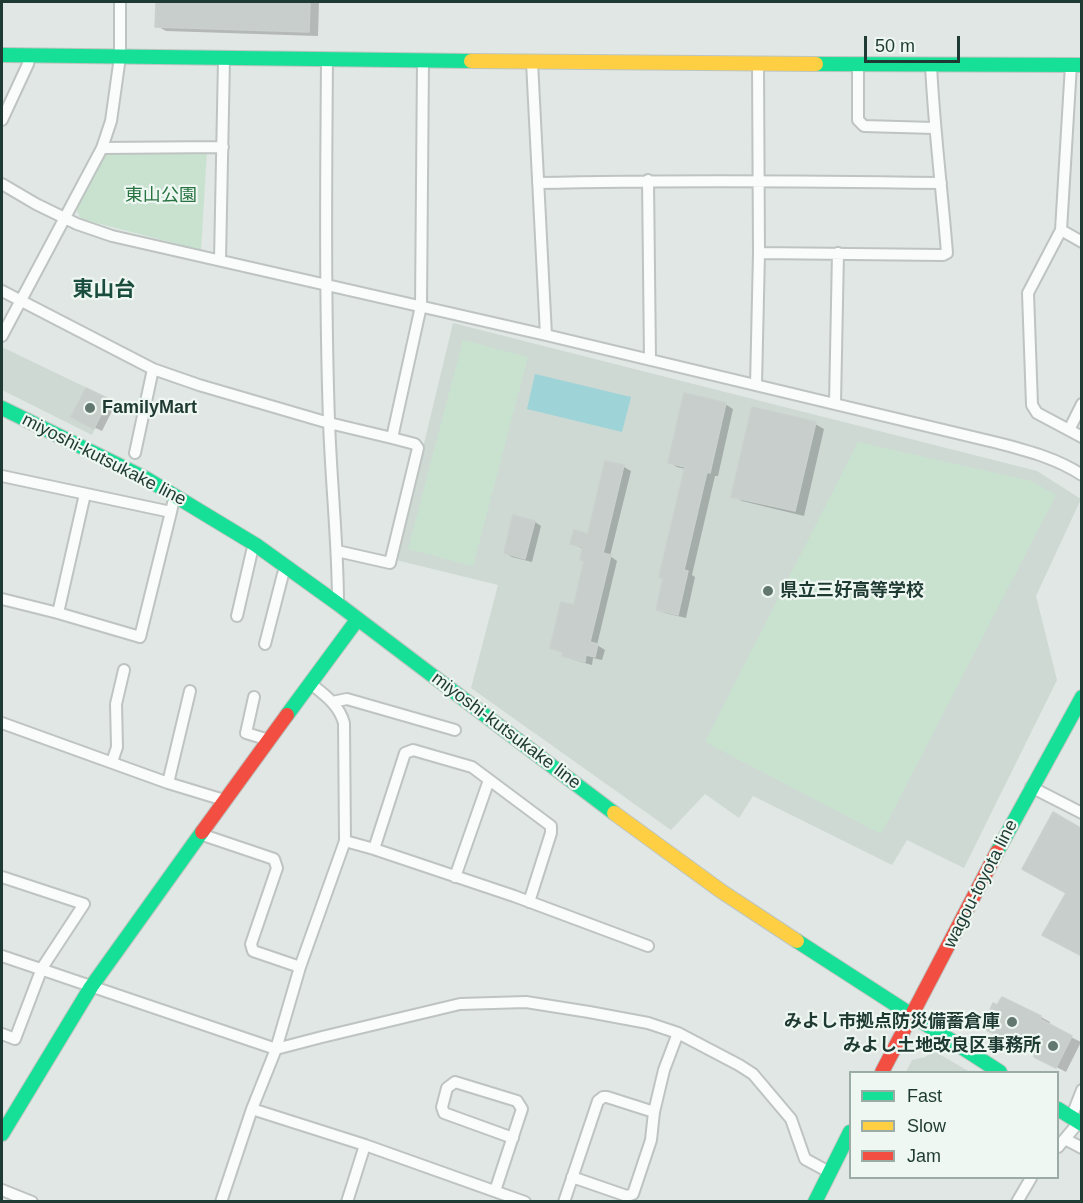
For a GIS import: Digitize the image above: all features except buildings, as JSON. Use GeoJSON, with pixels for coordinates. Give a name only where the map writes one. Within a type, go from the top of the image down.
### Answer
{"type":"FeatureCollection","features":[{"type":"Feature","properties":{"kind":"main road"},"geometry":{"type":"LineString","coordinates":[[2,55],[532,62],[1076,65]]}},
{"type":"Feature","properties":{"kind":"main road","name":"miyoshi-kutsukake line"},"geometry":{"type":"LineString","coordinates":[[2,408],[177,496],[256,545],[721,891],[998,1071]]}},
{"type":"Feature","properties":{"kind":"main road"},"geometry":{"type":"LineString","coordinates":[[2,1134],[91,987],[224,800],[357,620]]}},
{"type":"Feature","properties":{"kind":"main road","name":"wagou-toyota line"},"geometry":{"type":"LineString","coordinates":[[883,1071],[1031,787],[1082,697]]}},
{"type":"Feature","properties":{"kind":"main road"},"geometry":{"type":"LineString","coordinates":[[1059,1110],[1077,1121]]}},
{"type":"Feature","properties":{"kind":"main road"},"geometry":{"type":"LineString","coordinates":[[815,1202],[849,1134]]}},
{"type":"Feature","properties":{"kind":"street"},"geometry":{"type":"LineString","coordinates":[[2,336],[102,148],[111,121],[120,57],[120,2]]}},
{"type":"Feature","properties":{"kind":"street"},"geometry":{"type":"LineString","coordinates":[[2,120],[30,55]]}},
{"type":"Feature","properties":{"kind":"street"},"geometry":{"type":"LineString","coordinates":[[220,260],[224,59]]}},
{"type":"Feature","properties":{"kind":"street"},"geometry":{"type":"LineString","coordinates":[[327,60],[326,284],[329,423],[338,604]]}},
{"type":"Feature","properties":{"kind":"street"},"geometry":{"type":"LineString","coordinates":[[392,438],[421,306],[423,60]]}},
{"type":"Feature","properties":{"kind":"street"},"geometry":{"type":"LineString","coordinates":[[532,62],[546,335]]}},
{"type":"Feature","properties":{"kind":"street"},"geometry":{"type":"LineString","coordinates":[[756,385],[759,253],[758,63]]}},
{"type":"Feature","properties":{"kind":"street"},"geometry":{"type":"LineString","coordinates":[[858,65],[858,120],[864,126],[934,128]]}},
{"type":"Feature","properties":{"kind":"street"},"geometry":{"type":"LineString","coordinates":[[759,253],[943,255],[947,253],[934,128],[931,65]]}},
{"type":"Feature","properties":{"kind":"street"},"geometry":{"type":"LineString","coordinates":[[1076,65],[1061,230],[1028,293],[1032,405],[1037,413],[1082,437]]}},
{"type":"Feature","properties":{"kind":"street"},"geometry":{"type":"LineString","coordinates":[[102,148],[223,147]]}},
{"type":"Feature","properties":{"kind":"street"},"geometry":{"type":"LineString","coordinates":[[538,183],[648,180],[941,183]]}},
{"type":"Feature","properties":{"kind":"street"},"geometry":{"type":"LineString","coordinates":[[648,180],[650,360]]}},
{"type":"Feature","properties":{"kind":"street"},"geometry":{"type":"LineString","coordinates":[[2,184],[83,227],[112,236],[546,335],[1036,453],[1068,466],[1082,475]]}},
{"type":"Feature","properties":{"kind":"street"},"geometry":{"type":"LineString","coordinates":[[1061,230],[1082,242]]}},
{"type":"Feature","properties":{"kind":"street"},"geometry":{"type":"LineString","coordinates":[[835,404],[837,253]]}},
{"type":"Feature","properties":{"kind":"street"},"geometry":{"type":"LineString","coordinates":[[2,291],[153,369],[199,385],[329,423],[415,444],[418,448],[390,562],[337,551]]}},
{"type":"Feature","properties":{"kind":"street"},"geometry":{"type":"LineString","coordinates":[[135,453],[153,369]]}},
{"type":"Feature","properties":{"kind":"street"},"geometry":{"type":"LineString","coordinates":[[1069,430],[1082,404]]}},
{"type":"Feature","properties":{"kind":"street"},"geometry":{"type":"LineString","coordinates":[[2,476],[171,512]]}},
{"type":"Feature","properties":{"kind":"street"},"geometry":{"type":"LineString","coordinates":[[58,613],[85,494]]}},
{"type":"Feature","properties":{"kind":"street"},"geometry":{"type":"LineString","coordinates":[[2,599],[140,637],[173,503],[177,496]]}},
{"type":"Feature","properties":{"kind":"street"},"geometry":{"type":"LineString","coordinates":[[237,616],[252,551],[256,545]]}},
{"type":"Feature","properties":{"kind":"street"},"geometry":{"type":"LineString","coordinates":[[265,644],[283,574],[288,568]]}},
{"type":"Feature","properties":{"kind":"street"},"geometry":{"type":"LineString","coordinates":[[112,762],[117,747],[116,704],[124,670]]}},
{"type":"Feature","properties":{"kind":"street"},"geometry":{"type":"LineString","coordinates":[[221,1202],[252,1109],[276,1049],[300,967],[345,841],[342,713],[311,684]]}},
{"type":"Feature","properties":{"kind":"street"},"geometry":{"type":"LineString","coordinates":[[168,783],[190,691]]}},
{"type":"Feature","properties":{"kind":"street"},"geometry":{"type":"LineString","coordinates":[[254,697],[246,733],[269,741]]}},
{"type":"Feature","properties":{"kind":"street"},"geometry":{"type":"LineString","coordinates":[[332,702],[347,699],[455,730]]}},
{"type":"Feature","properties":{"kind":"street"},"geometry":{"type":"LineString","coordinates":[[2,723],[168,783],[224,800]]}},
{"type":"Feature","properties":{"kind":"street"},"geometry":{"type":"LineString","coordinates":[[375,849],[405,753],[408,750],[472,767],[551,826],[551,833],[529,902]]}},
{"type":"Feature","properties":{"kind":"street"},"geometry":{"type":"LineString","coordinates":[[455,877],[489,780]]}},
{"type":"Feature","properties":{"kind":"street"},"geometry":{"type":"LineString","coordinates":[[1031,787],[1082,813]]}},
{"type":"Feature","properties":{"kind":"street"},"geometry":{"type":"LineString","coordinates":[[200,834],[274,859],[277,868],[251,948],[253,951],[300,967]]}},
{"type":"Feature","properties":{"kind":"street"},"geometry":{"type":"LineString","coordinates":[[345,841],[375,849],[529,902],[648,946]]}},
{"type":"Feature","properties":{"kind":"street"},"geometry":{"type":"LineString","coordinates":[[2,877],[84,904],[42,968],[15,1039],[2,1034]]}},
{"type":"Feature","properties":{"kind":"street"},"geometry":{"type":"LineString","coordinates":[[2,956],[276,1049],[460,1004],[526,1002],[638,1021],[678,1033],[753,1074],[791,1119],[805,1159],[829,1172]]}},
{"type":"Feature","properties":{"kind":"street"},"geometry":{"type":"LineString","coordinates":[[572,1177],[627,1196],[633,1194],[651,1140],[654,1112],[664,1070],[678,1033]]}},
{"type":"Feature","properties":{"kind":"street"},"geometry":{"type":"LineString","coordinates":[[495,1191],[513,1138],[522,1109],[517,1101],[456,1082],[447,1088],[442,1107],[444,1113],[513,1138]]}},
{"type":"Feature","properties":{"kind":"street"},"geometry":{"type":"LineString","coordinates":[[1059,1146],[1077,1121],[1082,1090]]}},
{"type":"Feature","properties":{"kind":"street"},"geometry":{"type":"LineString","coordinates":[[564,1202],[598,1101],[607,1097],[654,1112]]}},
{"type":"Feature","properties":{"kind":"street"},"geometry":{"type":"LineString","coordinates":[[252,1109],[365,1145],[525,1202]]}},
{"type":"Feature","properties":{"kind":"street"},"geometry":{"type":"LineString","coordinates":[[1065,1139],[1082,1149]]}},
{"type":"Feature","properties":{"kind":"street"},"geometry":{"type":"LineString","coordinates":[[347,1202],[365,1145]]}},
{"type":"Feature","properties":{"kind":"street"},"geometry":{"type":"LineString","coordinates":[[1017,1202],[1030,1179]]}},
{"type":"Feature","properties":{"kind":"street"},"geometry":{"type":"LineString","coordinates":[[2,1190],[32,1202]]}},
{"type":"Feature","properties":{"kind":"shaded area","name":"県立三好高等学校"},"geometry":{"type":"Polygon","coordinates":[[[453,323],[1037,471],[1081,499],[1036,596],[1057,680],[964,868],[907,840],[892,865],[753,796],[739,818],[705,794],[671,830],[471,688],[498,585],[396,560],[453,323]]]}},
{"type":"Feature","properties":{"kind":"shaded area"},"geometry":{"type":"Polygon","coordinates":[[[2,347],[110,399],[92,435],[2,390],[2,347]]]}},
{"type":"Feature","properties":{"kind":"shaded area"},"geometry":{"type":"Polygon","coordinates":[[[934,1051],[968,1071],[906,1071],[912,1060],[925,1057],[934,1051]]]}},
{"type":"Feature","properties":{"kind":"green space","name":"東山公園"},"geometry":{"type":"Polygon","coordinates":[[[207,152],[201,250],[81,219],[75,207],[101,157],[105,154],[207,152]]]}},
{"type":"Feature","properties":{"kind":"green space"},"geometry":{"type":"Polygon","coordinates":[[[463,340],[528,357],[473,566],[408,549],[463,340]]]}},
{"type":"Feature","properties":{"kind":"green space"},"geometry":{"type":"Polygon","coordinates":[[[858,442],[1031,481],[1056,495],[881,834],[705,742],[858,442]]]}},
{"type":"Feature","properties":{"kind":"water"},"geometry":{"type":"Polygon","coordinates":[[[535,374],[631,397],[622,432],[527,409],[535,374]]]}},
{"type":"Feature","properties":{"kind":"traffic: fast"},"geometry":{"type":"LineString","coordinates":[[2,55],[471,61]]}},
{"type":"Feature","properties":{"kind":"traffic: fast"},"geometry":{"type":"LineString","coordinates":[[816,64],[1082,65]]}},
{"type":"Feature","properties":{"kind":"traffic: fast"},"geometry":{"type":"LineString","coordinates":[[2,408],[147,479],[256,545],[338,604],[614,813]]}},
{"type":"Feature","properties":{"kind":"traffic: fast"},"geometry":{"type":"LineString","coordinates":[[287,715],[357,620]]}},
{"type":"Feature","properties":{"kind":"traffic: fast"},"geometry":{"type":"LineString","coordinates":[[997,852],[1082,697]]}},
{"type":"Feature","properties":{"kind":"traffic: fast"},"geometry":{"type":"LineString","coordinates":[[2,1134],[91,987],[202,832]]}},
{"type":"Feature","properties":{"kind":"traffic: fast"},"geometry":{"type":"LineString","coordinates":[[797,941],[998,1071]]}},
{"type":"Feature","properties":{"kind":"traffic: fast"},"geometry":{"type":"LineString","coordinates":[[1059,1110],[1082,1124]]}},
{"type":"Feature","properties":{"kind":"traffic: fast"},"geometry":{"type":"LineString","coordinates":[[815,1202],[849,1134]]}},
{"type":"Feature","properties":{"kind":"traffic: slow"},"geometry":{"type":"LineString","coordinates":[[471,61],[816,64]]}},
{"type":"Feature","properties":{"kind":"traffic: slow"},"geometry":{"type":"LineString","coordinates":[[614,813],[721,891],[797,941]]}},
{"type":"Feature","properties":{"kind":"traffic: jam"},"geometry":{"type":"LineString","coordinates":[[202,832],[287,715]]}},
{"type":"Feature","properties":{"kind":"traffic: jam"},"geometry":{"type":"LineString","coordinates":[[883,1071],[997,852]]}},
{"type":"Feature","properties":{"kind":"place","name":"FamilyMart"},"geometry":{"type":"Point","coordinates":[90,408]}},
{"type":"Feature","properties":{"kind":"place","name":"県立三好高等学校"},"geometry":{"type":"Point","coordinates":[768,591]}},
{"type":"Feature","properties":{"kind":"place","name":"みよし市拠点防災備蓄倉庫"},"geometry":{"type":"Point","coordinates":[1012,1022]}},
{"type":"Feature","properties":{"kind":"place","name":"みよし土地改良区事務所"},"geometry":{"type":"Point","coordinates":[1053,1046]}},
{"type":"Feature","properties":{"kind":"district","name":"東山台"},"geometry":{"type":"Point","coordinates":[104,290]}}]}
